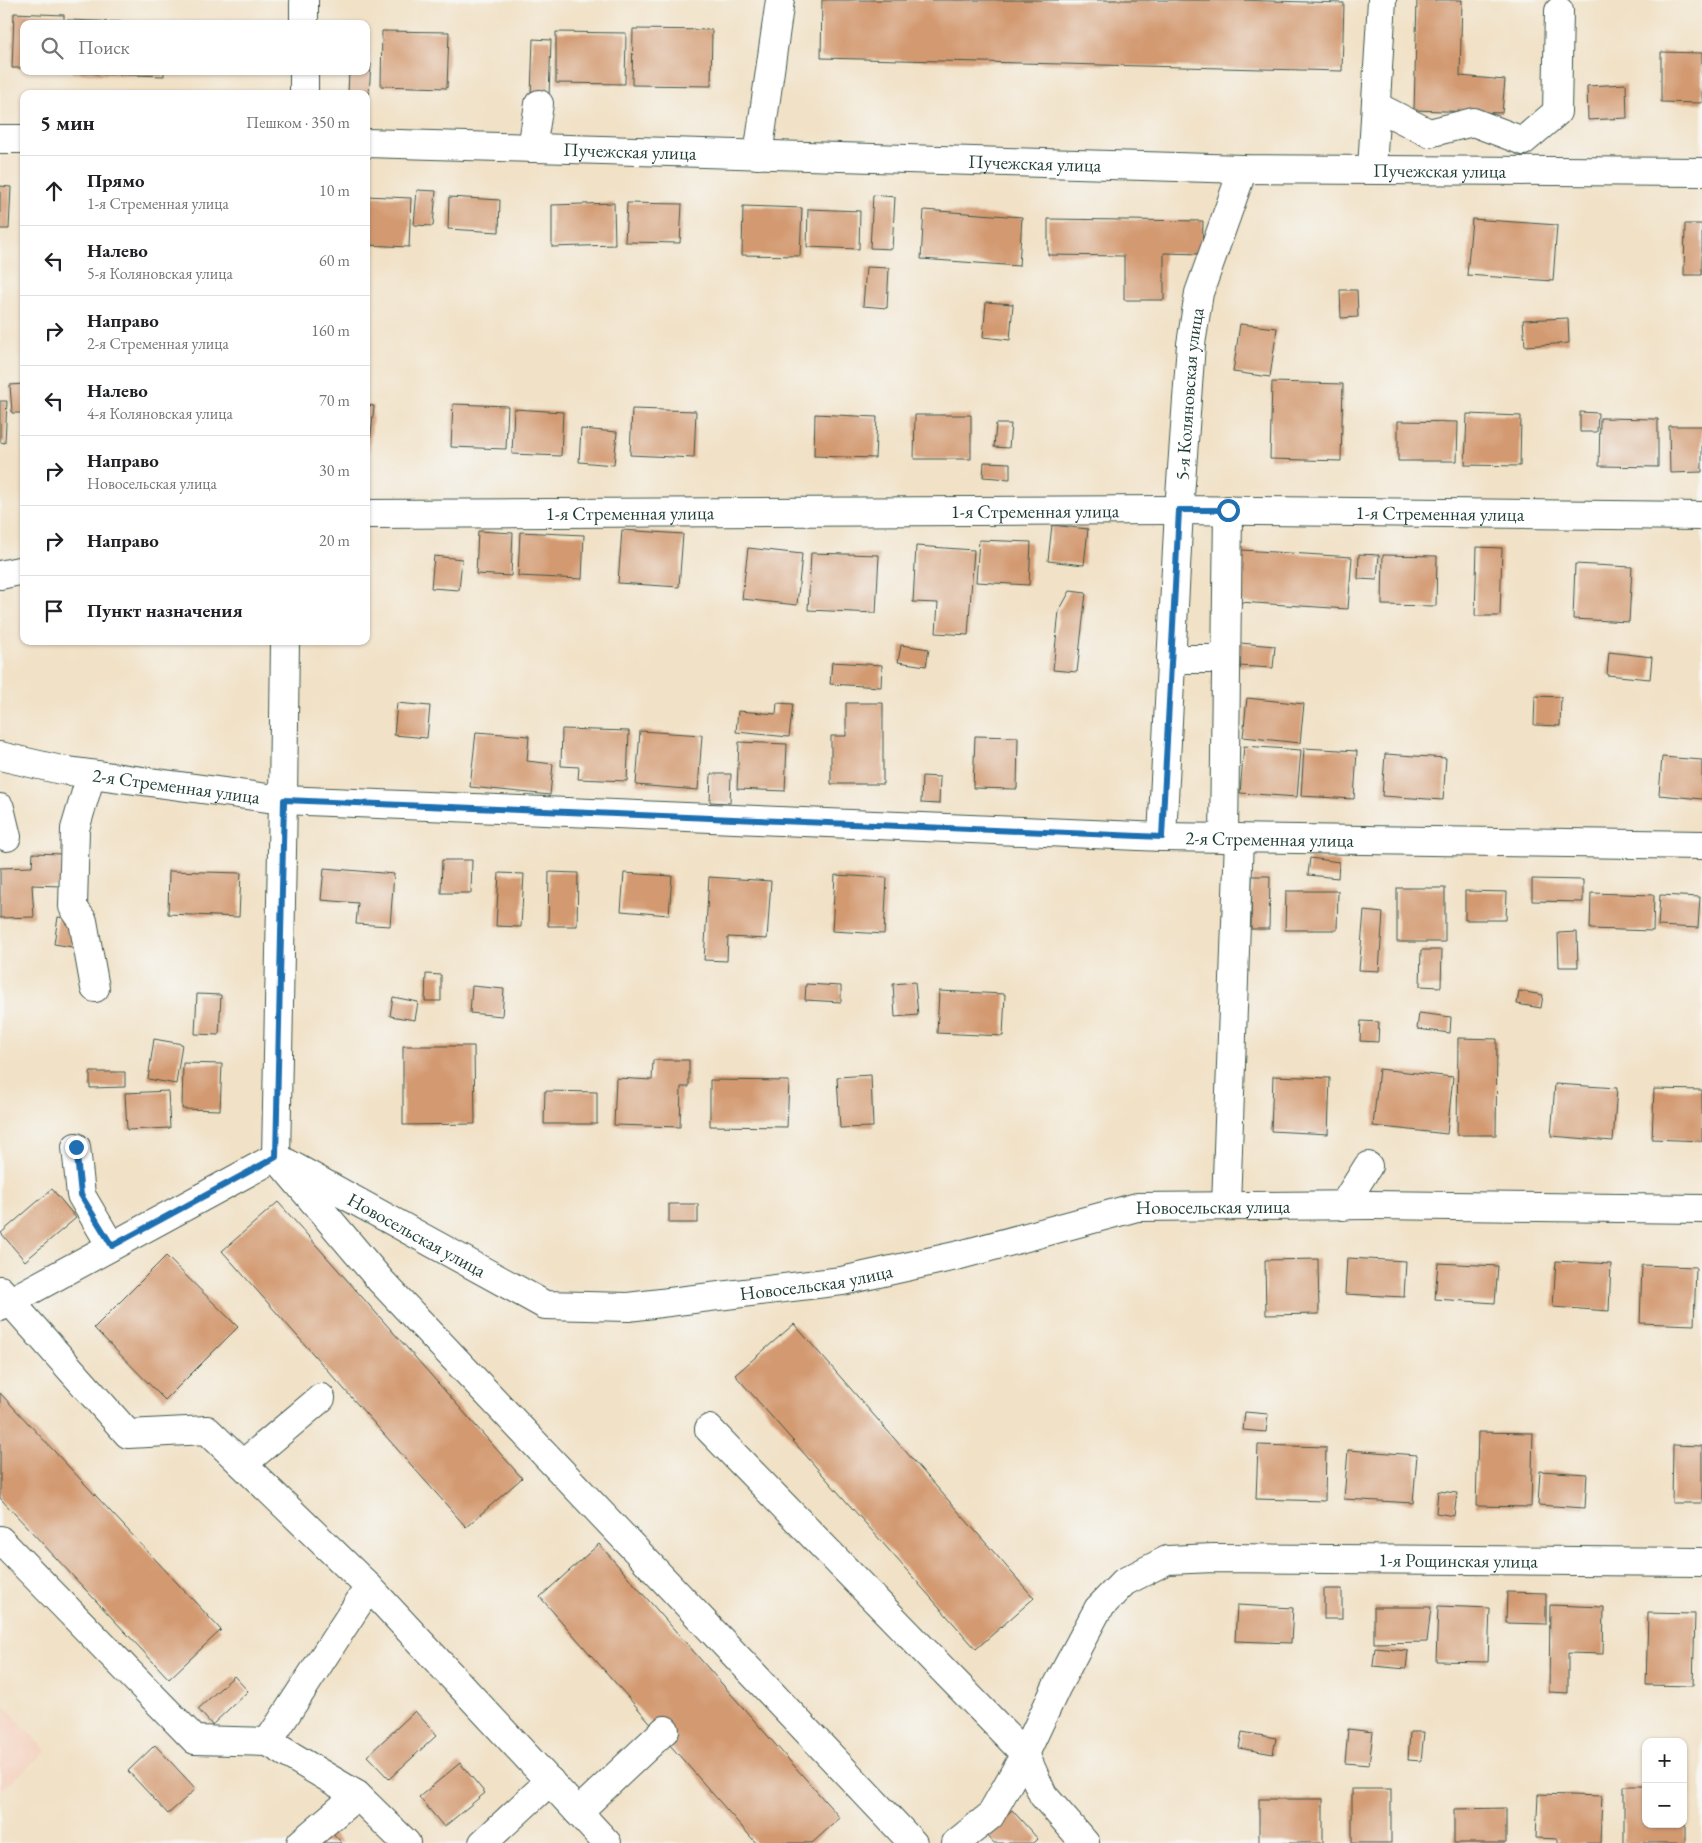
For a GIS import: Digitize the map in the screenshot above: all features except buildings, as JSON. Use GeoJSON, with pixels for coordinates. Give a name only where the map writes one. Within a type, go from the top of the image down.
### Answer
{"type":"FeatureCollection","features":[{"type":"Feature","properties":{"kind":"street"},"geometry":{"type":"LineString","coordinates":[[304,0],[304,20]]}},
{"type":"Feature","properties":{"kind":"street"},"geometry":{"type":"LineString","coordinates":[[758,154],[780,0]]}},
{"type":"Feature","properties":{"kind":"street"},"geometry":{"type":"LineString","coordinates":[[1372,170],[1382,0]]}},
{"type":"Feature","properties":{"kind":"street"},"geometry":{"type":"LineString","coordinates":[[1376,106],[1429,134],[1473,122],[1523,142],[1557,112],[1559,11]]}},
{"type":"Feature","properties":{"kind":"street"},"geometry":{"type":"LineString","coordinates":[[304,75],[304,90]]}},
{"type":"Feature","properties":{"kind":"street"},"geometry":{"type":"LineString","coordinates":[[532,148],[539,104]]}},
{"type":"Feature","properties":{"kind":"street"},"geometry":{"type":"LineString","coordinates":[[0,139],[20,139]]}},
{"type":"Feature","properties":{"kind":"street","name":"Пучежская улица"},"geometry":{"type":"LineString","coordinates":[[370,143],[1244,169],[1702,172]]}},
{"type":"Feature","properties":{"kind":"street","name":"5-я Коляновская улица"},"geometry":{"type":"LineString","coordinates":[[1162,837],[1179,510],[1191,344],[1199,293],[1244,169]]}},
{"type":"Feature","properties":{"kind":"street"},"geometry":{"type":"LineString","coordinates":[[1226,1206],[1232,838],[1226,659],[1228,510]]}},
{"type":"Feature","properties":{"kind":"street","name":"1-я Стременная улица"},"geometry":{"type":"LineString","coordinates":[[370,514],[1228,510],[1702,516]]}},
{"type":"Feature","properties":{"kind":"street"},"geometry":{"type":"LineString","coordinates":[[0,575],[20,571]]}},
{"type":"Feature","properties":{"kind":"street"},"geometry":{"type":"LineString","coordinates":[[284,645],[284,800],[276,1157],[381,1281],[914,1843]]}},
{"type":"Feature","properties":{"kind":"street"},"geometry":{"type":"LineString","coordinates":[[1171,659],[1226,659]]}},
{"type":"Feature","properties":{"kind":"street","name":"2-я Стременная улица"},"geometry":{"type":"LineString","coordinates":[[0,756],[92,775],[284,800],[1162,837],[1702,845]]}},
{"type":"Feature","properties":{"kind":"street"},"geometry":{"type":"LineString","coordinates":[[92,775],[75,829],[73,907],[83,921],[95,988]]}},
{"type":"Feature","properties":{"kind":"street"},"geometry":{"type":"LineString","coordinates":[[0,808],[7,837]]}},
{"type":"Feature","properties":{"kind":"street"},"geometry":{"type":"LineString","coordinates":[[76,1147],[81,1195],[112,1246]]}},
{"type":"Feature","properties":{"kind":"street"},"geometry":{"type":"LineString","coordinates":[[276,1157],[112,1246],[3,1299],[128,1434],[207,1430],[368,1587],[607,1843]]}},
{"type":"Feature","properties":{"kind":"street","name":"Новосельская улица"},"geometry":{"type":"LineString","coordinates":[[276,1157],[545,1305],[628,1307],[842,1281],[960,1254],[1137,1207],[1343,1206],[1702,1209]]}},
{"type":"Feature","properties":{"kind":"street"},"geometry":{"type":"LineString","coordinates":[[1343,1206],[1368,1166]]}},
{"type":"Feature","properties":{"kind":"street"},"geometry":{"type":"LineString","coordinates":[[242,1464],[321,1398]]}},
{"type":"Feature","properties":{"kind":"street"},"geometry":{"type":"LineString","coordinates":[[709,1429],[1025,1754],[1043,1795],[1084,1843]]}},
{"type":"Feature","properties":{"kind":"street"},"geometry":{"type":"LineString","coordinates":[[0,1540],[195,1740],[268,1742],[356,1795],[406,1843]]}},
{"type":"Feature","properties":{"kind":"street","name":"1-я Рощинская улица"},"geometry":{"type":"LineString","coordinates":[[956,1843],[990,1816],[1025,1754],[1056,1688],[1098,1609],[1124,1582],[1167,1560],[1214,1558],[1702,1562]]}},
{"type":"Feature","properties":{"kind":"street"},"geometry":{"type":"LineString","coordinates":[[268,1742],[368,1587]]}},
{"type":"Feature","properties":{"kind":"street"},"geometry":{"type":"LineString","coordinates":[[578,1812],[665,1730]]}},
{"type":"Feature","properties":{"kind":"street"},"geometry":{"type":"LineString","coordinates":[[483,1843],[550,1781]]}},
{"type":"Feature","properties":{"kind":"street"},"geometry":{"type":"LineString","coordinates":[[301,1843],[356,1795]]}},
{"type":"Feature","properties":{"kind":"shaded area"},"geometry":{"type":"Polygon","coordinates":[[[0,1700],[46,1751],[0,1792],[0,1700]]]}},
{"type":"Feature","properties":{"kind":"route"},"geometry":{"type":"LineString","coordinates":[[76,1147],[81,1195],[112,1246],[276,1157],[284,800],[1162,837],[1179,510],[1228,510]]}}]}
